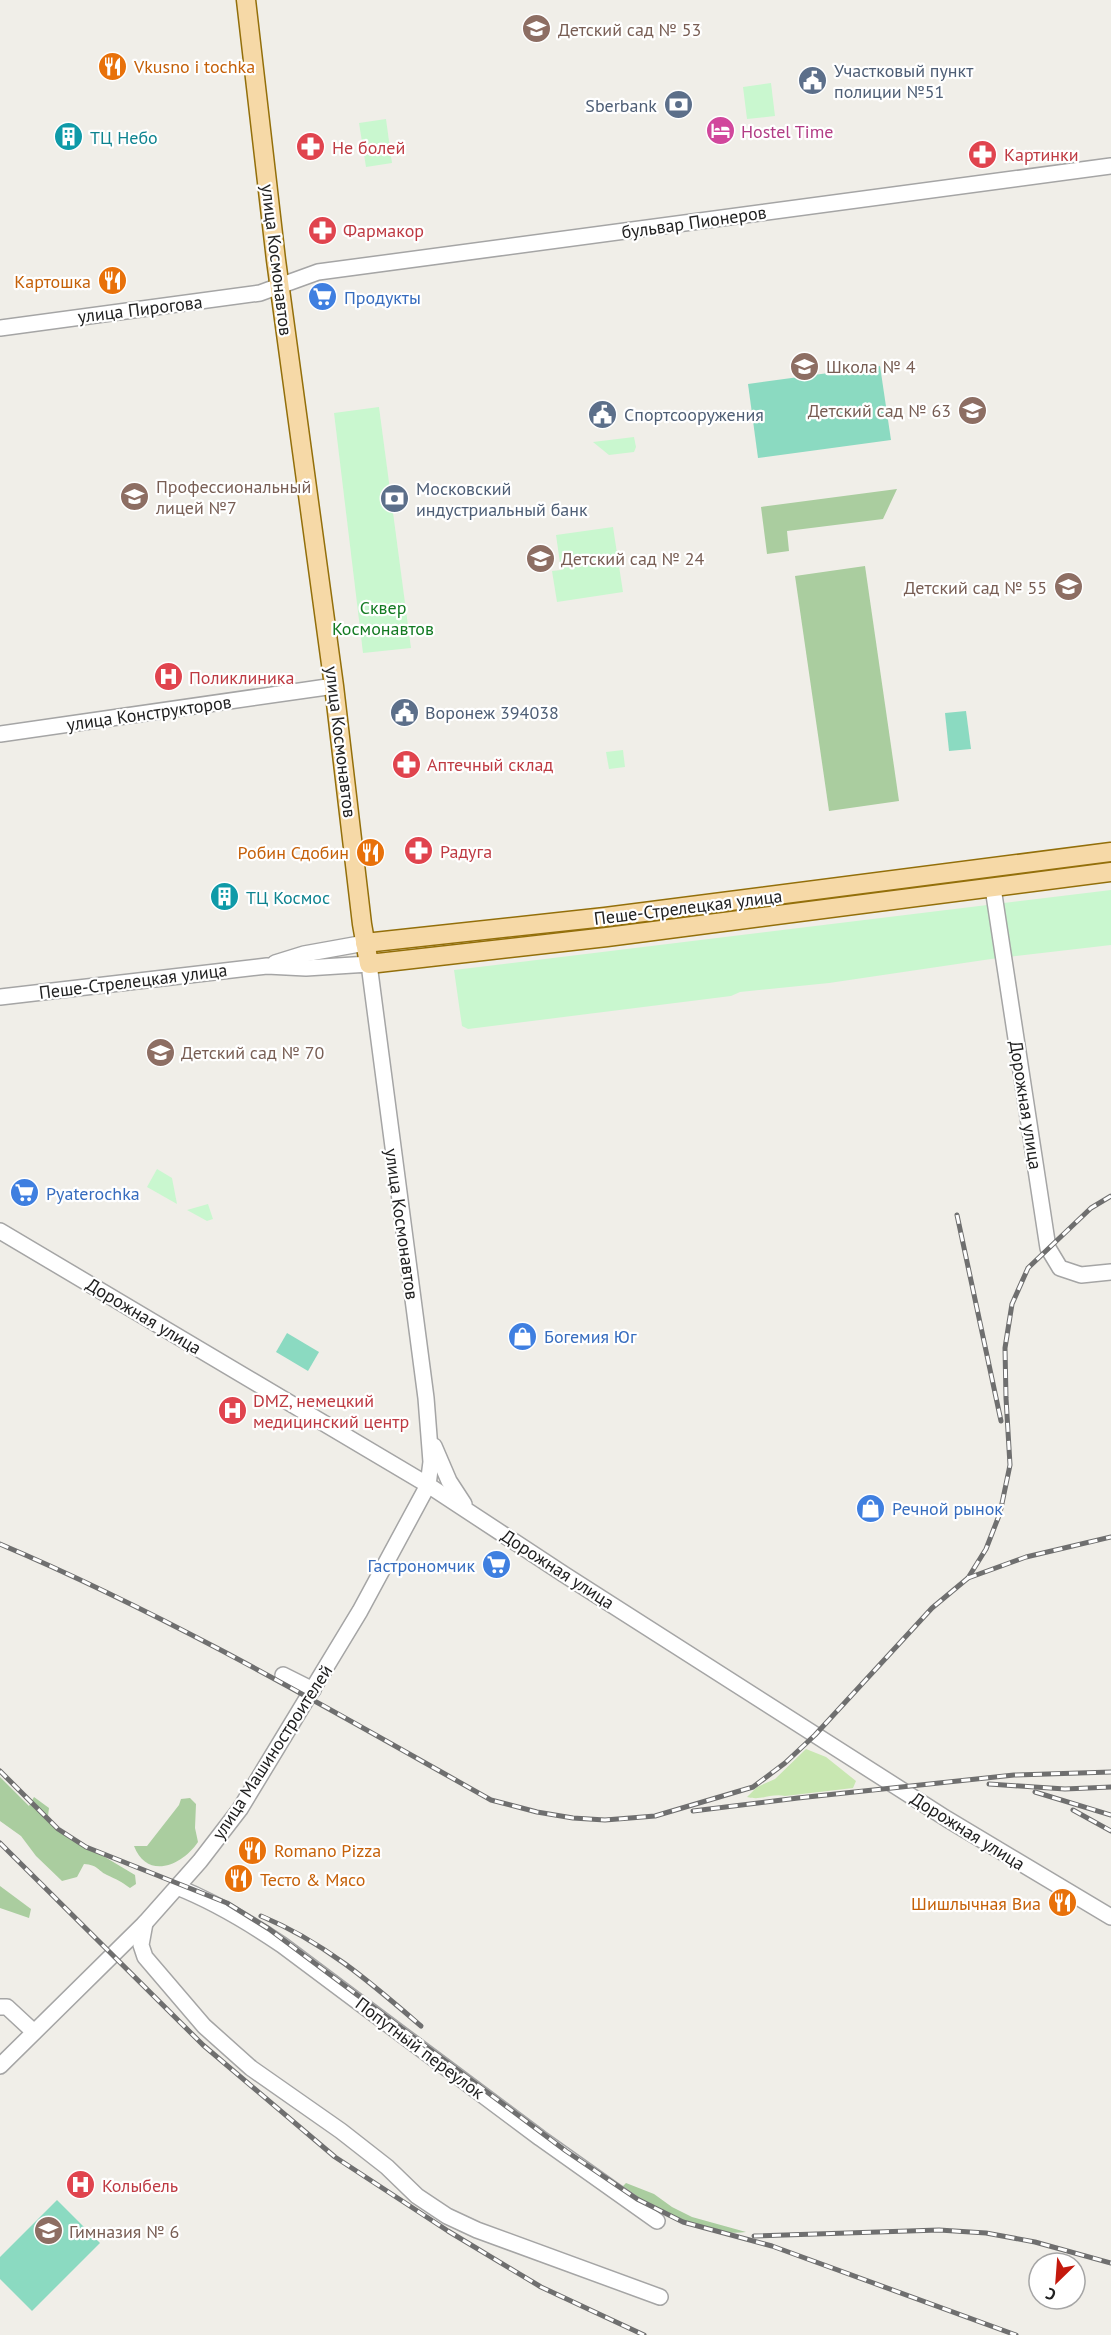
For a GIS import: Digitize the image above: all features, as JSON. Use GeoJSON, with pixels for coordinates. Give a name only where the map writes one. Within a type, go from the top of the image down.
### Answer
{"type":"FeatureCollection","features":[{"type":"Feature","properties":{"kind":"main road","name":"улица Космонавтов"},"geometry":{"type":"LineString","coordinates":[[246,0],[279,286],[334,686],[369,964]]}},
{"type":"Feature","properties":{"kind":"main road","name":"Пеше-Стрелецкая улица"},"geometry":{"type":"LineString","coordinates":[[365,943],[605,917],[1111,852]]}},
{"type":"Feature","properties":{"kind":"main road","name":"Пеше-Стрелецкая улица"},"geometry":{"type":"LineString","coordinates":[[369,964],[607,937],[1111,872]]}},
{"type":"Feature","properties":{"kind":"street","name":"бульвар Пионеров"},"geometry":{"type":"LineString","coordinates":[[279,286],[318,272],[1111,166]]}},
{"type":"Feature","properties":{"kind":"street","name":"улица Пирогова"},"geometry":{"type":"LineString","coordinates":[[0,328],[260,293],[279,286]]}},
{"type":"Feature","properties":{"kind":"street","name":"улица Конструкторов"},"geometry":{"type":"LineString","coordinates":[[0,734],[334,686]]}},
{"type":"Feature","properties":{"kind":"street","name":"Дорожная улица"},"geometry":{"type":"LineString","coordinates":[[993,888],[1048,1248],[1060,1268],[1082,1275],[1111,1272]]}},
{"type":"Feature","properties":{"kind":"street","name":"Пеше-Стрелецкая улица"},"geometry":{"type":"LineString","coordinates":[[267,966],[304,954],[365,943]]}},
{"type":"Feature","properties":{"kind":"street","name":"Пеше-Стрелецкая улица"},"geometry":{"type":"LineString","coordinates":[[0,997],[267,966],[306,968],[369,964]]}},
{"type":"Feature","properties":{"kind":"street","name":"улица Космонавтов"},"geometry":{"type":"LineString","coordinates":[[369,964],[430,1432],[431,1461],[428,1485]]}},
{"type":"Feature","properties":{"kind":"street","name":"Дорожная улица"},"geometry":{"type":"LineString","coordinates":[[0,1231],[428,1485],[947,1819],[1111,1917]]}},
{"type":"Feature","properties":{"kind":"street"},"geometry":{"type":"LineString","coordinates":[[430,1432],[449,1481],[469,1512]]}},
{"type":"Feature","properties":{"kind":"street","name":"улица Машиностроителей"},"geometry":{"type":"LineString","coordinates":[[0,2066],[145,1923],[200,1861],[240,1809],[360,1611],[428,1485]]}},
{"type":"Feature","properties":{"kind":"street"},"geometry":{"type":"LineString","coordinates":[[283,1675],[313,1690]]}},
{"type":"Feature","properties":{"kind":"street","name":"Попутный переулок"},"geometry":{"type":"LineString","coordinates":[[177,1887],[239,1916],[282,1945],[540,2138],[657,2221]]}},
{"type":"Feature","properties":{"kind":"street"},"geometry":{"type":"LineString","coordinates":[[145,1923],[141,1945],[145,1957],[204,2026],[251,2068],[341,2131],[387,2167],[417,2196],[447,2216],[477,2230],[660,2296]]}},
{"type":"Feature","properties":{"kind":"street"},"geometry":{"type":"LineString","coordinates":[[0,2007],[6,2007],[34,2032]]}},
{"type":"Feature","properties":{"kind":"green space"},"geometry":{"type":"Polygon","coordinates":[[[771,83],[775,116],[747,119],[743,87],[771,83]]]}},
{"type":"Feature","properties":{"kind":"green space"},"geometry":{"type":"Polygon","coordinates":[[[386,119],[392,163],[366,167],[359,123],[386,119]]]}},
{"type":"Feature","properties":{"kind":"green space"},"geometry":{"type":"Polygon","coordinates":[[[880,366],[891,440],[758,458],[748,384],[880,366]]]}},
{"type":"Feature","properties":{"kind":"green space","name":"Сквер Космонавтов"},"geometry":{"type":"Polygon","coordinates":[[[379,407],[411,648],[363,653],[334,413],[379,407]]]}},
{"type":"Feature","properties":{"kind":"green space"},"geometry":{"type":"Polygon","coordinates":[[[634,437],[636,447],[634,452],[609,455],[593,442],[634,437]]]}},
{"type":"Feature","properties":{"kind":"green space"},"geometry":{"type":"Polygon","coordinates":[[[897,489],[883,519],[787,531],[789,551],[767,554],[761,507],[897,489]]]}},
{"type":"Feature","properties":{"kind":"green space"},"geometry":{"type":"Polygon","coordinates":[[[613,527],[623,592],[557,602],[552,571],[561,570],[556,535],[613,527]]]}},
{"type":"Feature","properties":{"kind":"green space"},"geometry":{"type":"Polygon","coordinates":[[[865,566],[899,801],[829,811],[795,576],[865,566]]]}},
{"type":"Feature","properties":{"kind":"green space"},"geometry":{"type":"Polygon","coordinates":[[[966,711],[971,749],[949,751],[945,713],[966,711]]]}},
{"type":"Feature","properties":{"kind":"green space"},"geometry":{"type":"Polygon","coordinates":[[[623,750],[625,767],[609,769],[606,752],[623,750]]]}},
{"type":"Feature","properties":{"kind":"green space"},"geometry":{"type":"Polygon","coordinates":[[[1111,890],[1111,945],[468,1029],[462,1026],[454,970],[1111,890]]]}},
{"type":"Feature","properties":{"kind":"green space"},"geometry":{"type":"Polygon","coordinates":[[[157,1169],[172,1178],[177,1204],[147,1187],[157,1169]]]}},
{"type":"Feature","properties":{"kind":"green space"},"geometry":{"type":"Polygon","coordinates":[[[208,1204],[213,1219],[207,1221],[187,1210],[208,1204]]]}},
{"type":"Feature","properties":{"kind":"green space"},"geometry":{"type":"Polygon","coordinates":[[[287,1333],[319,1352],[308,1371],[276,1352],[287,1333]]]}},
{"type":"Feature","properties":{"kind":"green space"},"geometry":{"type":"Polygon","coordinates":[[[806,1749],[826,1757],[856,1781],[853,1788],[785,1796],[747,1797],[757,1787],[775,1779],[806,1749]]]}},
{"type":"Feature","properties":{"kind":"green space"},"geometry":{"type":"Polygon","coordinates":[[[0,1777],[29,1806],[34,1797],[49,1808],[48,1816],[58,1829],[135,1875],[136,1884],[130,1888],[95,1867],[84,1864],[77,1877],[62,1881],[36,1856],[21,1836],[0,1821],[0,1777]]]}},
{"type":"Feature","properties":{"kind":"green space"},"geometry":{"type":"Polygon","coordinates":[[[190,1798],[196,1804],[195,1828],[198,1842],[183,1858],[174,1863],[156,1866],[147,1863],[140,1857],[134,1846],[147,1846],[179,1805],[181,1799],[190,1798]]]}},
{"type":"Feature","properties":{"kind":"green space"},"geometry":{"type":"Polygon","coordinates":[[[0,1886],[31,1909],[29,1918],[0,1908],[0,1886]]]}},
{"type":"Feature","properties":{"kind":"green space"},"geometry":{"type":"Polygon","coordinates":[[[626,2183],[654,2194],[672,2207],[692,2217],[746,2232],[731,2233],[698,2227],[664,2213],[621,2188],[626,2183]]]}},
{"type":"Feature","properties":{"kind":"green space"},"geometry":{"type":"Polygon","coordinates":[[[57,2200],[100,2243],[32,2311],[0,2279],[0,2257],[57,2200]]]}},
{"type":"Feature","properties":{"kind":"railway"},"geometry":{"type":"LineString","coordinates":[[0,1544],[188,1633],[310,1698],[491,1800],[537,1812],[605,1820],[655,1816],[753,1787],[785,1763],[815,1735],[932,1608],[968,1578],[986,1549],[1000,1513],[1010,1465],[1005,1348],[1012,1304],[1028,1268],[1091,1208],[1111,1196]]}},
{"type":"Feature","properties":{"kind":"railway"},"geometry":{"type":"LineString","coordinates":[[957,1215],[1001,1421]]}},
{"type":"Feature","properties":{"kind":"railway"},"geometry":{"type":"LineString","coordinates":[[968,1578],[1026,1557],[1111,1537]]}},
{"type":"Feature","properties":{"kind":"railway"},"geometry":{"type":"LineString","coordinates":[[0,1771],[58,1829],[86,1847],[227,1903],[269,1929],[566,2151],[637,2199],[683,2222],[772,2246],[1016,2335]]}},
{"type":"Feature","properties":{"kind":"railway"},"geometry":{"type":"LineString","coordinates":[[693,1811],[1014,1775],[1111,1772]]}},
{"type":"Feature","properties":{"kind":"railway"},"geometry":{"type":"LineString","coordinates":[[989,1784],[1065,1789],[1111,1787]]}},
{"type":"Feature","properties":{"kind":"railway"},"geometry":{"type":"LineString","coordinates":[[1035,1792],[1111,1815]]}},
{"type":"Feature","properties":{"kind":"railway"},"geometry":{"type":"LineString","coordinates":[[1073,1810],[1111,1831]]}},
{"type":"Feature","properties":{"kind":"railway"},"geometry":{"type":"LineString","coordinates":[[0,1843],[203,2045],[335,2157],[448,2231],[541,2287],[644,2335]]}},
{"type":"Feature","properties":{"kind":"railway"},"geometry":{"type":"LineString","coordinates":[[261,1916],[284,1926],[346,1964],[421,2026]]}},
{"type":"Feature","properties":{"kind":"railway"},"geometry":{"type":"LineString","coordinates":[[754,2236],[939,2230],[986,2233],[1035,2242],[1111,2263]]}},
{"type":"Feature","properties":{"kind":"place","name":"Детский сад № 53"},"geometry":{"type":"Point","coordinates":[537,29]}},
{"type":"Feature","properties":{"kind":"place","name":"Vkusno i tochka"},"geometry":{"type":"Point","coordinates":[113,66]}},
{"type":"Feature","properties":{"kind":"place","name":"Участковый пункт полиции №51"},"geometry":{"type":"Point","coordinates":[813,80]}},
{"type":"Feature","properties":{"kind":"place","name":"Sberbank"},"geometry":{"type":"Point","coordinates":[678,105]}},
{"type":"Feature","properties":{"kind":"place","name":"Hostel Time"},"geometry":{"type":"Point","coordinates":[720,131]}},
{"type":"Feature","properties":{"kind":"place","name":"ТЦ Небо"},"geometry":{"type":"Point","coordinates":[69,137]}},
{"type":"Feature","properties":{"kind":"place","name":"Не болей"},"geometry":{"type":"Point","coordinates":[311,147]}},
{"type":"Feature","properties":{"kind":"place","name":"Картинки"},"geometry":{"type":"Point","coordinates":[983,154]}},
{"type":"Feature","properties":{"kind":"place","name":"Фармакор"},"geometry":{"type":"Point","coordinates":[322,230]}},
{"type":"Feature","properties":{"kind":"place","name":"Картошка"},"geometry":{"type":"Point","coordinates":[112,281]}},
{"type":"Feature","properties":{"kind":"place","name":"Продукты"},"geometry":{"type":"Point","coordinates":[323,297]}},
{"type":"Feature","properties":{"kind":"place","name":"Школа № 4"},"geometry":{"type":"Point","coordinates":[805,366]}},
{"type":"Feature","properties":{"kind":"place","name":"Детский сад № 63"},"geometry":{"type":"Point","coordinates":[972,410]}},
{"type":"Feature","properties":{"kind":"place","name":"Спортсооружения"},"geometry":{"type":"Point","coordinates":[603,414]}},
{"type":"Feature","properties":{"kind":"place","name":"Профессиональный лицей №7"},"geometry":{"type":"Point","coordinates":[135,496]}},
{"type":"Feature","properties":{"kind":"place","name":"Московский индустриальный банк"},"geometry":{"type":"Point","coordinates":[395,498]}},
{"type":"Feature","properties":{"kind":"place","name":"Детский сад № 24"},"geometry":{"type":"Point","coordinates":[540,558]}},
{"type":"Feature","properties":{"kind":"place","name":"Детский сад № 55"},"geometry":{"type":"Point","coordinates":[1068,587]}},
{"type":"Feature","properties":{"kind":"place","name":"Поликлиника"},"geometry":{"type":"Point","coordinates":[168,677]}},
{"type":"Feature","properties":{"kind":"place","name":"Воронеж 394038"},"geometry":{"type":"Point","coordinates":[404,712]}},
{"type":"Feature","properties":{"kind":"place","name":"Аптечный склад"},"geometry":{"type":"Point","coordinates":[406,764]}},
{"type":"Feature","properties":{"kind":"place","name":"Радуга"},"geometry":{"type":"Point","coordinates":[419,851]}},
{"type":"Feature","properties":{"kind":"place","name":"Робин Сдобин"},"geometry":{"type":"Point","coordinates":[370,852]}},
{"type":"Feature","properties":{"kind":"place","name":"ТЦ Космос"},"geometry":{"type":"Point","coordinates":[225,897]}},
{"type":"Feature","properties":{"kind":"place","name":"Детский сад № 70"},"geometry":{"type":"Point","coordinates":[160,1052]}},
{"type":"Feature","properties":{"kind":"place","name":"Pyaterochka"},"geometry":{"type":"Point","coordinates":[25,1193]}},
{"type":"Feature","properties":{"kind":"place","name":"Богемия Юг"},"geometry":{"type":"Point","coordinates":[523,1336]}},
{"type":"Feature","properties":{"kind":"place","name":"DMZ, немецкий медицинский центр"},"geometry":{"type":"Point","coordinates":[232,1410]}},
{"type":"Feature","properties":{"kind":"place","name":"Речной рынок"},"geometry":{"type":"Point","coordinates":[871,1508]}},
{"type":"Feature","properties":{"kind":"place","name":"Гастрономчик"},"geometry":{"type":"Point","coordinates":[496,1565]}},
{"type":"Feature","properties":{"kind":"place","name":"Romano Pizza"},"geometry":{"type":"Point","coordinates":[253,1850]}},
{"type":"Feature","properties":{"kind":"place","name":"Тесто & Мясо"},"geometry":{"type":"Point","coordinates":[239,1879]}},
{"type":"Feature","properties":{"kind":"place","name":"Шишлычная Виа"},"geometry":{"type":"Point","coordinates":[1062,1903]}},
{"type":"Feature","properties":{"kind":"place","name":"Колыбель"},"geometry":{"type":"Point","coordinates":[81,2185]}},
{"type":"Feature","properties":{"kind":"place","name":"Гимназия № 6"},"geometry":{"type":"Point","coordinates":[48,2231]}}]}
